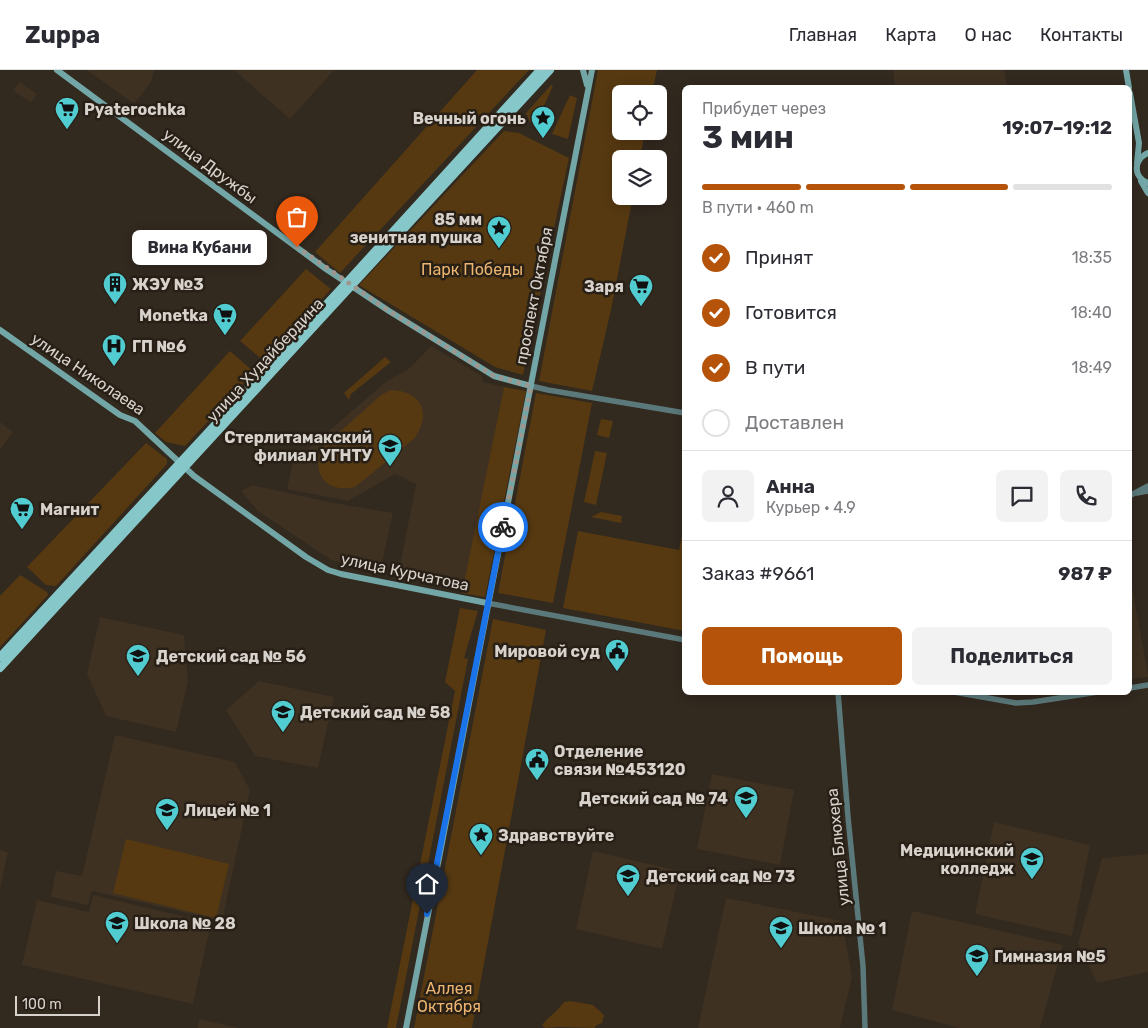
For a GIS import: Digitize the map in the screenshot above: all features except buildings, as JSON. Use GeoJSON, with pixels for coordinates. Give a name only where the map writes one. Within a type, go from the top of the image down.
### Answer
{"type":"FeatureCollection","features":[{"type":"Feature","properties":{"kind":"main road","name":"улица Дружбы"},"geometry":{"type":"LineString","coordinates":[[57,70],[270,228],[389,311],[494,376],[531,386]]}},
{"type":"Feature","properties":{"kind":"main road","name":"улица Худайбердина"},"geometry":{"type":"LineString","coordinates":[[349,284],[540,70]]}},
{"type":"Feature","properties":{"kind":"main road","name":"улица Худайбердина"},"geometry":{"type":"LineString","coordinates":[[0,668],[349,284],[550,70]]}},
{"type":"Feature","properties":{"kind":"main road"},"geometry":{"type":"LineString","coordinates":[[583,70],[588,88]]}},
{"type":"Feature","properties":{"kind":"main road","name":"проспект Октября"},"geometry":{"type":"LineString","coordinates":[[406,1028],[592,70]]}},
{"type":"Feature","properties":{"kind":"main road"},"geometry":{"type":"LineString","coordinates":[[1126,70],[1128,85]]}},
{"type":"Feature","properties":{"kind":"main road"},"geometry":{"type":"LineString","coordinates":[[1132,103],[1140,143],[1137,173],[1148,193]]}},
{"type":"Feature","properties":{"kind":"main road"},"geometry":{"type":"LineString","coordinates":[[1140,143],[1148,149]]}},
{"type":"Feature","properties":{"kind":"main road"},"geometry":{"type":"LineString","coordinates":[[1137,163],[1143,155],[1148,153]]}},
{"type":"Feature","properties":{"kind":"main road"},"geometry":{"type":"LineString","coordinates":[[1139,177],[1148,183]]}},
{"type":"Feature","properties":{"kind":"main road","name":"улица Николаева"},"geometry":{"type":"LineString","coordinates":[[0,330],[120,415],[136,421],[182,466]]}},
{"type":"Feature","properties":{"kind":"main road","name":"улица Худайбердина"},"geometry":{"type":"LineString","coordinates":[[0,657],[182,466]]}},
{"type":"Feature","properties":{"kind":"main road","name":"улица Курчатова"},"geometry":{"type":"LineString","coordinates":[[182,466],[306,557],[328,570],[487,603]]}},
{"type":"Feature","properties":{"kind":"street"},"geometry":{"type":"LineString","coordinates":[[531,386],[682,412]]}},
{"type":"Feature","properties":{"kind":"street"},"geometry":{"type":"LineString","coordinates":[[1132,494],[1148,486]]}},
{"type":"Feature","properties":{"kind":"street"},"geometry":{"type":"LineString","coordinates":[[1132,495],[1148,493]]}},
{"type":"Feature","properties":{"kind":"street","name":"улица Курчатова"},"geometry":{"type":"LineString","coordinates":[[487,603],[682,639]]}},
{"type":"Feature","properties":{"kind":"street"},"geometry":{"type":"LineString","coordinates":[[1132,688],[1148,685]]}},
{"type":"Feature","properties":{"kind":"street","name":"улица Блюхера"},"geometry":{"type":"LineString","coordinates":[[838,695],[863,966],[865,1028]]}},
{"type":"Feature","properties":{"kind":"street"},"geometry":{"type":"LineString","coordinates":[[971,695],[1016,703],[1076,695]]}},
{"type":"Feature","properties":{"kind":"shaded area"},"geometry":{"type":"Polygon","coordinates":[[[87,70],[154,70],[151,82],[134,104],[87,70]]]}},
{"type":"Feature","properties":{"kind":"shaded area"},"geometry":{"type":"Polygon","coordinates":[[[234,70],[334,70],[290,119],[234,70]]]}},
{"type":"Feature","properties":{"kind":"shaded area"},"geometry":{"type":"Polygon","coordinates":[[[893,70],[1004,70],[1007,85],[895,85],[893,70]]]}},
{"type":"Feature","properties":{"kind":"shaded area"},"geometry":{"type":"Polygon","coordinates":[[[20,82],[37,94],[31,103],[13,90],[20,82]]]}},
{"type":"Feature","properties":{"kind":"shaded area","name":"Стерлитамакский филиал УГНТУ"},"geometry":{"type":"Polygon","coordinates":[[[431,346],[482,376],[483,382],[504,387],[464,588],[398,575],[416,484],[395,474],[348,501],[287,489],[294,457],[306,460],[309,448],[387,381],[410,368],[431,346]]]}},
{"type":"Feature","properties":{"kind":"shaded area"},"geometry":{"type":"Polygon","coordinates":[[[0,422],[13,432],[0,450],[0,422]]]}},
{"type":"Feature","properties":{"kind":"shaded area"},"geometry":{"type":"Polygon","coordinates":[[[252,485],[334,503],[393,513],[380,572],[331,560],[258,511],[241,491],[252,485]]]}},
{"type":"Feature","properties":{"kind":"shaded area"},"geometry":{"type":"Polygon","coordinates":[[[1132,586],[1148,677],[1132,679],[1132,586]]]}},
{"type":"Feature","properties":{"kind":"shaded area","name":"Детский сад № 56"},"geometry":{"type":"Polygon","coordinates":[[[100,617],[184,635],[188,681],[176,732],[106,716],[87,674],[100,617]]]}},
{"type":"Feature","properties":{"kind":"shaded area","name":"Детский сад № 58"},"geometry":{"type":"Polygon","coordinates":[[[259,681],[334,697],[318,768],[255,756],[226,710],[259,681]]]}},
{"type":"Feature","properties":{"kind":"shaded area","name":"Лицей № 1"},"geometry":{"type":"Polygon","coordinates":[[[115,735],[235,762],[250,790],[222,921],[92,891],[88,905],[51,897],[56,871],[82,876],[115,735]]]}},
{"type":"Feature","properties":{"kind":"shaded area","name":"Детский сад № 74"},"geometry":{"type":"Polygon","coordinates":[[[712,774],[794,790],[780,865],[697,849],[712,774]]]}},
{"type":"Feature","properties":{"kind":"shaded area","name":"Медицинский колледж"},"geometry":{"type":"Polygon","coordinates":[[[994,822],[1090,845],[1072,936],[975,914],[994,822]]]}},
{"type":"Feature","properties":{"kind":"shaded area"},"geometry":{"type":"Polygon","coordinates":[[[0,850],[8,852],[0,890],[0,850]]]}},
{"type":"Feature","properties":{"kind":"shaded area","name":"Детский сад № 73"},"geometry":{"type":"Polygon","coordinates":[[[593,851],[680,871],[662,949],[576,929],[593,851]]]}},
{"type":"Feature","properties":{"kind":"shaded area"},"geometry":{"type":"Polygon","coordinates":[[[1148,854],[1148,972],[1097,983],[1078,943],[1102,858],[1148,854]]]}},
{"type":"Feature","properties":{"kind":"shaded area","name":"Школа № 28"},"geometry":{"type":"Polygon","coordinates":[[[93,895],[211,923],[193,1004],[22,965],[37,900],[89,912],[93,895]]]}},
{"type":"Feature","properties":{"kind":"shaded area","name":"Школа № 1"},"geometry":{"type":"Polygon","coordinates":[[[726,898],[842,921],[852,977],[840,1028],[698,1028],[726,898]]]}},
{"type":"Feature","properties":{"kind":"shaded area","name":"Гимназия №5"},"geometry":{"type":"Polygon","coordinates":[[[912,911],[1063,945],[1040,1028],[960,1028],[892,1010],[912,911]]]}},
{"type":"Feature","properties":{"kind":"shaded area"},"geometry":{"type":"Polygon","coordinates":[[[199,1019],[240,1028],[198,1028],[199,1019]]]}},
{"type":"Feature","properties":{"kind":"green space"},"geometry":{"type":"Polygon","coordinates":[[[477,70],[529,70],[340,273],[315,252],[477,70]]]}},
{"type":"Feature","properties":{"kind":"green space"},"geometry":{"type":"Polygon","coordinates":[[[598,70],[657,70],[654,85],[612,85],[612,140],[643,140],[642,150],[612,150],[612,205],[631,205],[611,310],[592,391],[539,381],[598,70]]]}},
{"type":"Feature","properties":{"kind":"green space"},"geometry":{"type":"Polygon","coordinates":[[[551,85],[553,86],[535,125],[530,122],[526,113],[551,85]]]}},
{"type":"Feature","properties":{"kind":"green space"},"geometry":{"type":"Polygon","coordinates":[[[570,95],[577,98],[568,139],[552,134],[570,95]]]}},
{"type":"Feature","properties":{"kind":"green space","name":"Парк Победы"},"geometry":{"type":"Polygon","coordinates":[[[504,131],[519,133],[569,158],[523,375],[495,367],[359,285],[504,131]]]}},
{"type":"Feature","properties":{"kind":"green space"},"geometry":{"type":"Polygon","coordinates":[[[306,269],[331,289],[264,361],[240,341],[306,269]]]}},
{"type":"Feature","properties":{"kind":"green space"},"geometry":{"type":"Polygon","coordinates":[[[230,351],[254,372],[185,446],[166,442],[155,433],[230,351]]]}},
{"type":"Feature","properties":{"kind":"green space"},"geometry":{"type":"Polygon","coordinates":[[[385,357],[391,362],[351,394],[349,400],[344,393],[385,357]]]}},
{"type":"Feature","properties":{"kind":"green space"},"geometry":{"type":"Polygon","coordinates":[[[504,387],[526,391],[485,597],[462,593],[504,387]]]}},
{"type":"Feature","properties":{"kind":"green space"},"geometry":{"type":"Polygon","coordinates":[[[391,390],[410,394],[421,405],[423,412],[422,421],[414,439],[355,487],[336,487],[329,484],[320,474],[319,458],[322,448],[381,395],[391,390]]]}},
{"type":"Feature","properties":{"kind":"green space"},"geometry":{"type":"Polygon","coordinates":[[[536,393],[592,403],[553,603],[498,593],[536,393]]]}},
{"type":"Feature","properties":{"kind":"green space"},"geometry":{"type":"Polygon","coordinates":[[[601,419],[613,421],[609,438],[597,435],[601,419]]]}},
{"type":"Feature","properties":{"kind":"green space"},"geometry":{"type":"Polygon","coordinates":[[[146,443],[167,459],[167,464],[56,586],[46,585],[27,567],[146,443]]]}},
{"type":"Feature","properties":{"kind":"green space"},"geometry":{"type":"Polygon","coordinates":[[[595,451],[607,453],[596,505],[584,502],[595,451]]]}},
{"type":"Feature","properties":{"kind":"green space"},"geometry":{"type":"Polygon","coordinates":[[[601,512],[622,516],[621,523],[591,517],[601,512]]]}},
{"type":"Feature","properties":{"kind":"green space"},"geometry":{"type":"Polygon","coordinates":[[[578,531],[679,550],[682,536],[682,630],[563,608],[578,531]]]}},
{"type":"Feature","properties":{"kind":"green space"},"geometry":{"type":"Polygon","coordinates":[[[20,575],[47,592],[48,595],[0,647],[0,596],[20,575]]]}},
{"type":"Feature","properties":{"kind":"green space"},"geometry":{"type":"Polygon","coordinates":[[[460,608],[478,611],[464,658],[468,659],[396,1028],[387,1028],[455,691],[445,682],[460,608]]]}},
{"type":"Feature","properties":{"kind":"green space","name":"Аллея Октября"},"geometry":{"type":"Polygon","coordinates":[[[493,619],[546,630],[472,1028],[414,1028],[493,619]]]}},
{"type":"Feature","properties":{"kind":"green space"},"geometry":{"type":"Polygon","coordinates":[[[126,839],[229,864],[216,918],[113,893],[126,839]]]}},
{"type":"Feature","properties":{"kind":"green space"},"geometry":{"type":"Polygon","coordinates":[[[570,1001],[593,1005],[604,1015],[602,1023],[595,1026],[595,1028],[545,1028],[542,1025],[564,1002],[570,1001]]]}},
{"type":"Feature","properties":{"kind":"way so far"},"geometry":{"type":"LineString","coordinates":[[297,247],[389,311],[494,376],[531,386],[503,527]]}},
{"type":"Feature","properties":{"kind":"place","name":"Pyaterochka"},"geometry":{"type":"Point","coordinates":[67,130]}},
{"type":"Feature","properties":{"kind":"place","name":"Вечный огонь"},"geometry":{"type":"Point","coordinates":[543,139]}},
{"type":"Feature","properties":{"kind":"place","name":"Вина Кубани"},"geometry":{"type":"Point","coordinates":[297,247]}},
{"type":"Feature","properties":{"kind":"place","name":"85 мм зенитная пушка"},"geometry":{"type":"Point","coordinates":[499,249]}},
{"type":"Feature","properties":{"kind":"place","name":"ЖЭУ №3"},"geometry":{"type":"Point","coordinates":[115,305]}},
{"type":"Feature","properties":{"kind":"place","name":"Заря"},"geometry":{"type":"Point","coordinates":[641,307]}},
{"type":"Feature","properties":{"kind":"place","name":"Monetka"},"geometry":{"type":"Point","coordinates":[225,336]}},
{"type":"Feature","properties":{"kind":"place","name":"ГП №6"},"geometry":{"type":"Point","coordinates":[114,367]}},
{"type":"Feature","properties":{"kind":"place","name":"Стерлитамакский филиал УГНТУ"},"geometry":{"type":"Point","coordinates":[390,467]}},
{"type":"Feature","properties":{"kind":"place","name":"Магнит"},"geometry":{"type":"Point","coordinates":[22,530]}},
{"type":"Feature","properties":{"kind":"place","name":"Мировой суд"},"geometry":{"type":"Point","coordinates":[617,672]}},
{"type":"Feature","properties":{"kind":"place","name":"Детский сад № 56"},"geometry":{"type":"Point","coordinates":[138,677]}},
{"type":"Feature","properties":{"kind":"place","name":"Детский сад № 58"},"geometry":{"type":"Point","coordinates":[283,733]}},
{"type":"Feature","properties":{"kind":"place","name":"Отделение связи №453120"},"geometry":{"type":"Point","coordinates":[537,781]}},
{"type":"Feature","properties":{"kind":"place","name":"Детский сад № 74"},"geometry":{"type":"Point","coordinates":[746,819]}},
{"type":"Feature","properties":{"kind":"place","name":"Лицей № 1"},"geometry":{"type":"Point","coordinates":[167,831]}},
{"type":"Feature","properties":{"kind":"place","name":"Здравствуйте"},"geometry":{"type":"Point","coordinates":[481,856]}},
{"type":"Feature","properties":{"kind":"place","name":"Медицинский колледж"},"geometry":{"type":"Point","coordinates":[1032,880]}},
{"type":"Feature","properties":{"kind":"place","name":"Детский сад № 73"},"geometry":{"type":"Point","coordinates":[628,897]}},
{"type":"Feature","properties":{"kind":"place","name":"Школа № 28"},"geometry":{"type":"Point","coordinates":[117,944]}},
{"type":"Feature","properties":{"kind":"place","name":"Школа № 1"},"geometry":{"type":"Point","coordinates":[781,949]}},
{"type":"Feature","properties":{"kind":"place","name":"Гимназия №5"},"geometry":{"type":"Point","coordinates":[977,977]}},
{"type":"Feature","properties":{"kind":"route"},"geometry":{"type":"LineString","coordinates":[[427,914],[503,527]]}}]}
